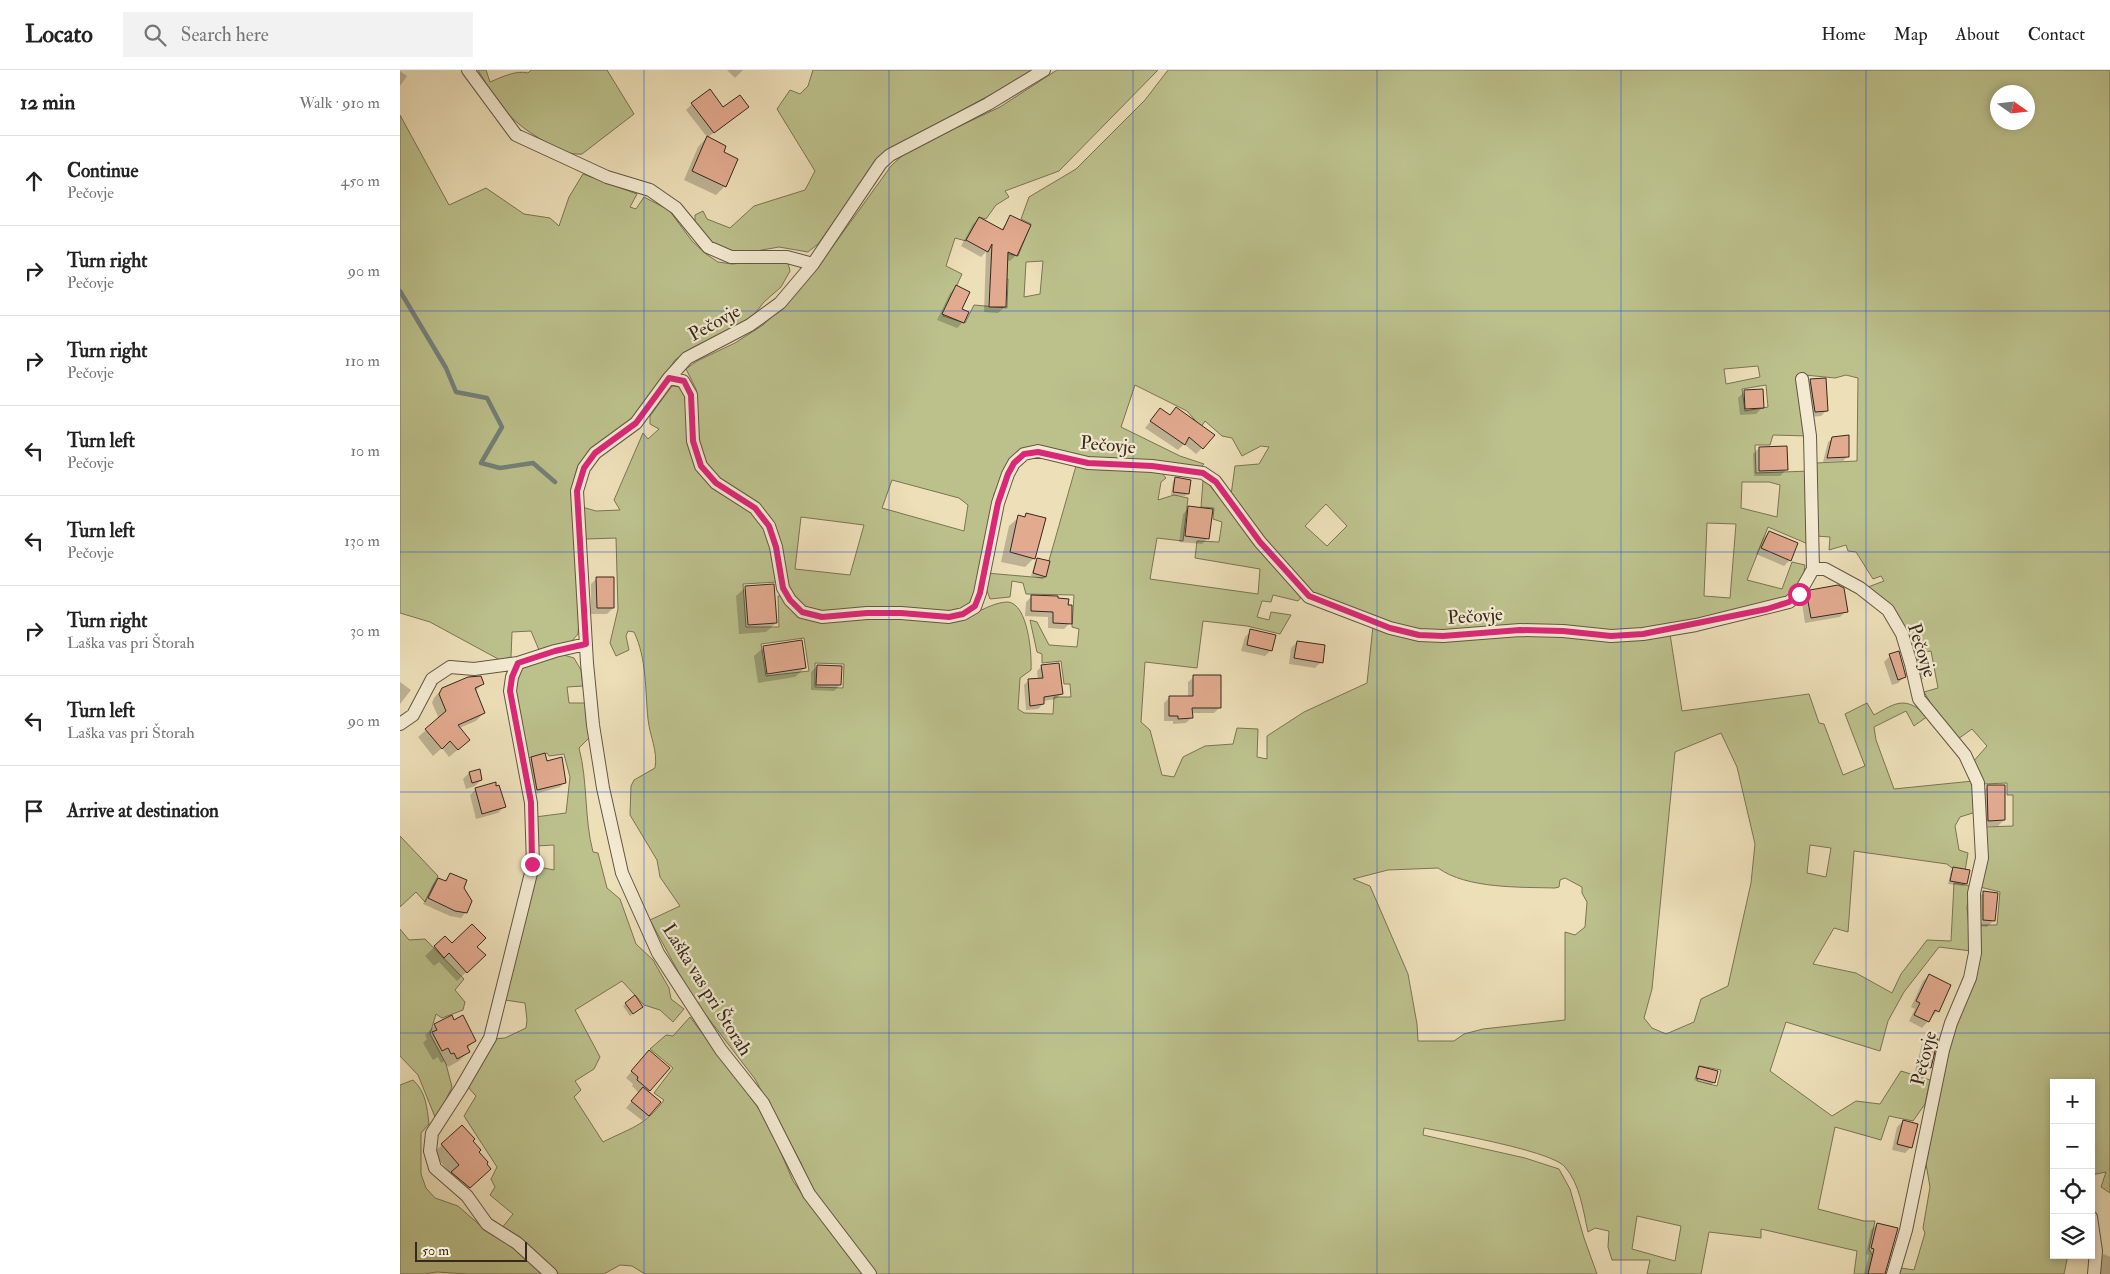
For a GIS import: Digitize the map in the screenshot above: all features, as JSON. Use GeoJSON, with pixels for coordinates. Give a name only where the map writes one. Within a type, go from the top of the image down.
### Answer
{"type":"FeatureCollection","features":[{"type":"Feature","properties":{"kind":"street"},"geometry":{"type":"LineString","coordinates":[[468,70],[516,134],[607,178],[650,190],[676,208],[708,247],[731,257],[787,257],[813,264]]}},
{"type":"Feature","properties":{"kind":"street","name":"Pečovje"},"geometry":{"type":"LineString","coordinates":[[586,644],[577,491],[584,468],[595,453],[636,423],[669,378],[687,358],[750,325],[780,303],[813,264],[881,163],[890,155],[988,104],[1044,70]]}},
{"type":"Feature","properties":{"kind":"street","name":"Pečovje"},"geometry":{"type":"LineString","coordinates":[[669,378],[684,381],[691,395],[693,441],[701,466],[716,483],[755,508],[769,526],[776,547],[783,588],[790,600],[802,612],[822,617],[867,613],[901,613],[949,617],[963,614],[975,606],[980,593],[998,503],[1008,474],[1014,463],[1024,454],[1038,452],[1088,463],[1152,466],[1203,473],[1216,482],[1260,542],[1309,596],[1390,628],[1419,635],[1443,636],[1520,630],[1563,631],[1611,636],[1643,634],[1696,625],[1789,602],[1799,594],[1813,569],[1825,569],[1860,588],[1888,610],[1902,634],[1919,699],[1965,755],[1978,783],[1982,858],[1974,893],[1975,953],[1970,978],[1951,1023],[1943,1050],[1906,1230],[1893,1274]]}},
{"type":"Feature","properties":{"kind":"street"},"geometry":{"type":"LineString","coordinates":[[1802,379],[1810,436],[1813,569]]}},
{"type":"Feature","properties":{"kind":"street"},"geometry":{"type":"LineString","coordinates":[[400,724],[414,715],[432,679],[450,667],[474,670],[518,663],[555,651],[586,644]]}},
{"type":"Feature","properties":{"kind":"street","name":"Laška vas pri Štorah"},"geometry":{"type":"LineString","coordinates":[[586,644],[594,734],[603,788],[622,873],[658,953],[721,1050],[763,1103],[810,1194],[870,1274]]}},
{"type":"Feature","properties":{"kind":"street"},"geometry":{"type":"LineString","coordinates":[[518,663],[512,677],[510,691],[531,802],[532,864],[490,1038],[432,1133],[430,1151],[435,1168],[466,1196],[487,1224],[517,1243],[551,1274]]}},
{"type":"Feature","properties":{"kind":"street"},"geometry":{"type":"LineString","coordinates":[[2094,1274],[2095,1244]]}},
{"type":"Feature","properties":{"kind":"green space"},"geometry":{"type":"Polygon","coordinates":[[[478,70],[486,70],[490,82],[514,73],[528,73],[531,70],[607,70],[634,114],[582,154],[569,153],[525,129],[507,113],[478,70]]]}},
{"type":"Feature","properties":{"kind":"green space"},"geometry":{"type":"Polygon","coordinates":[[[813,70],[1035,70],[881,155],[818,244],[808,252],[779,247],[745,253],[721,251],[695,228],[695,215],[703,211],[707,219],[730,228],[754,206],[805,190],[815,171],[777,109],[790,90],[800,94],[808,86],[813,70]]]}},
{"type":"Feature","properties":{"kind":"green space"},"geometry":{"type":"Polygon","coordinates":[[[1057,70],[1158,70],[1059,171],[1005,191],[1009,197],[996,205],[986,219],[979,217],[966,241],[955,238],[946,266],[962,274],[943,316],[965,323],[974,305],[1007,308],[1008,279],[1004,279],[1005,253],[1018,256],[1031,224],[1021,219],[1029,197],[1076,169],[1145,100],[1168,70],[2110,70],[2110,1193],[2101,1187],[2106,1172],[2095,1174],[2095,1079],[2050,1079],[2050,1259],[2067,1259],[2064,1274],[1899,1274],[1901,1268],[1914,1270],[1925,1233],[1923,1228],[1930,1187],[1926,1164],[1943,1071],[1979,949],[1981,925],[1997,925],[2000,892],[1980,887],[1985,827],[2013,826],[2013,795],[2007,795],[2007,783],[1983,784],[1972,763],[1987,746],[1972,729],[1958,739],[1933,707],[1924,692],[1938,688],[1931,651],[1913,654],[1868,587],[1884,581],[1881,576],[1873,579],[1856,552],[1848,551],[1846,545],[1829,550],[1830,537],[1816,536],[1816,463],[1857,461],[1858,378],[1846,375],[1835,378],[1805,375],[1805,373],[1798,375],[1808,436],[1773,435],[1770,445],[1755,445],[1756,473],[1810,471],[1808,544],[1768,527],[1747,580],[1782,589],[1792,562],[1805,565],[1803,580],[1787,600],[1634,632],[1408,630],[1310,591],[1274,552],[1231,495],[1235,466],[1259,464],[1269,447],[1261,446],[1242,456],[1232,438],[1222,436],[1205,421],[1201,427],[1187,411],[1135,385],[1121,427],[1180,456],[1204,464],[1200,468],[1107,461],[1040,447],[1006,468],[994,494],[973,599],[962,609],[954,612],[831,613],[802,606],[795,600],[786,579],[773,525],[714,477],[700,452],[696,389],[686,369],[697,361],[735,343],[763,325],[789,301],[823,260],[891,166],[907,151],[1000,107],[1057,70]],[[1043,261],[1026,262],[1024,297],[1040,294],[1043,261]],[[1758,366],[1724,369],[1726,384],[1760,377],[1758,366]],[[1766,385],[1742,389],[1745,411],[1768,407],[1766,385]],[[892,480],[882,508],[964,531],[968,505],[959,498],[892,480]],[[1742,482],[1741,508],[1777,517],[1780,485],[1769,482],[1742,482]],[[1326,504],[1305,526],[1327,546],[1347,526],[1326,504]],[[801,517],[795,569],[850,575],[864,525],[801,517]],[[1707,523],[1704,596],[1730,598],[1736,524],[1707,523]]]}},
{"type":"Feature","properties":{"kind":"green space"},"geometry":{"type":"Polygon","coordinates":[[[400,115],[449,205],[486,188],[524,214],[550,218],[559,226],[569,197],[583,174],[637,194],[630,207],[636,209],[644,197],[669,210],[692,241],[718,262],[732,264],[766,261],[788,263],[790,271],[781,287],[764,302],[748,322],[690,349],[675,360],[633,421],[589,452],[577,468],[571,490],[579,621],[578,634],[571,642],[539,650],[531,631],[512,632],[511,657],[500,660],[430,622],[400,613],[400,115]]]}},
{"type":"Feature","properties":{"kind":"green space"},"geometry":{"type":"Polygon","coordinates":[[[672,386],[680,387],[684,393],[694,458],[749,509],[770,538],[777,582],[743,584],[746,627],[779,627],[778,596],[781,596],[794,613],[977,612],[996,604],[1008,602],[1015,605],[1020,611],[1027,631],[1031,653],[1031,670],[1020,678],[1018,709],[1024,713],[1053,714],[1054,697],[1071,697],[1070,684],[1064,684],[1061,661],[1042,663],[1042,654],[1037,652],[1030,620],[1037,622],[1049,645],[1077,647],[1079,629],[1072,627],[1074,595],[1026,594],[1023,583],[1012,581],[1010,597],[990,599],[985,585],[986,573],[1044,578],[1076,466],[1161,472],[1166,478],[1161,482],[1158,500],[1174,495],[1188,498],[1183,541],[1157,538],[1150,579],[1258,594],[1260,569],[1195,558],[1197,541],[1219,542],[1222,522],[1213,519],[1214,508],[1201,507],[1203,481],[1206,481],[1302,596],[1298,601],[1273,595],[1271,602],[1262,601],[1257,617],[1269,620],[1271,612],[1291,615],[1280,634],[1247,626],[1203,621],[1197,668],[1145,662],[1141,722],[1150,730],[1162,775],[1174,777],[1183,757],[1205,746],[1233,744],[1237,728],[1258,729],[1257,757],[1267,759],[1267,736],[1304,712],[1367,683],[1373,626],[1503,635],[1670,634],[1682,711],[1809,694],[1819,723],[1824,724],[1843,775],[1865,766],[1845,714],[1867,703],[1874,715],[1895,704],[1901,703],[1907,703],[1920,710],[1928,716],[1914,726],[1906,711],[1874,727],[1876,740],[1894,789],[1973,781],[1976,812],[1960,817],[1955,826],[1959,850],[1968,853],[1965,871],[1952,868],[1947,864],[1854,851],[1848,932],[1834,928],[1813,964],[1856,973],[1892,993],[1901,974],[1927,940],[1951,941],[1954,883],[1971,886],[1967,907],[1971,951],[1939,947],[1904,992],[1888,1021],[1880,1051],[1786,1022],[1770,1071],[1832,1116],[1856,1101],[1880,1104],[1901,1071],[1930,1080],[1925,1104],[1913,1121],[1889,1116],[1881,1140],[1835,1127],[1818,1209],[1864,1221],[1875,1221],[1869,1249],[1874,1258],[1869,1274],[1854,1274],[1857,1251],[1761,1229],[1761,1238],[1709,1232],[1701,1274],[1647,1274],[1650,1260],[1612,1260],[1608,1247],[1609,1231],[1595,1228],[1588,1232],[1574,1181],[1565,1167],[1556,1161],[1499,1143],[1424,1128],[1423,1135],[1525,1158],[1559,1169],[1570,1189],[1597,1274],[876,1274],[811,1190],[801,1163],[755,1079],[692,997],[650,920],[680,906],[660,877],[657,860],[630,815],[631,786],[634,780],[655,768],[656,762],[648,719],[645,675],[641,653],[634,632],[628,631],[626,636],[629,650],[616,656],[610,643],[618,609],[616,538],[586,539],[582,507],[596,511],[620,510],[614,500],[643,433],[648,439],[659,429],[650,424],[650,416],[672,386]],[[804,638],[761,644],[766,676],[809,671],[804,638]],[[815,663],[815,687],[843,688],[844,664],[815,663]],[[1721,733],[1675,752],[1652,989],[1644,1018],[1652,1028],[1666,1034],[1694,1022],[1701,999],[1728,986],[1751,883],[1755,844],[1737,767],[1721,733]],[[1810,845],[1807,873],[1826,877],[1831,848],[1810,845]],[[1438,868],[1388,870],[1353,879],[1370,886],[1408,974],[1417,1024],[1418,1041],[1454,1041],[1464,1034],[1483,1029],[1565,1020],[1565,932],[1575,935],[1585,927],[1587,902],[1582,893],[1582,887],[1565,878],[1560,880],[1559,887],[1555,888],[1495,886],[1464,880],[1438,868]],[[1700,1066],[1697,1081],[1717,1086],[1721,1070],[1700,1066]],[[1637,1216],[1632,1249],[1675,1261],[1681,1226],[1637,1216]]]}},
{"type":"Feature","properties":{"kind":"green space"},"geometry":{"type":"Polygon","coordinates":[[[564,655],[574,658],[581,670],[583,686],[567,687],[569,703],[585,703],[590,737],[579,748],[593,852],[598,853],[607,888],[620,899],[636,944],[653,960],[669,988],[671,999],[684,1009],[673,1022],[660,1010],[644,1005],[622,981],[575,1010],[600,1057],[594,1069],[575,1081],[581,1090],[574,1097],[603,1142],[643,1121],[664,1100],[654,1093],[673,1068],[650,1049],[666,1035],[673,1036],[690,1017],[759,1109],[776,1141],[793,1181],[864,1274],[645,1274],[632,1266],[620,1265],[604,1274],[555,1274],[501,1229],[513,1214],[490,1195],[495,1187],[491,1179],[497,1167],[464,1116],[476,1096],[466,1085],[493,1039],[505,1038],[526,1028],[525,1003],[505,1000],[534,866],[554,870],[554,845],[536,846],[535,817],[566,813],[570,777],[564,754],[549,756],[547,753],[525,759],[517,725],[513,698],[514,685],[517,675],[523,667],[564,655]]]}},
{"type":"Feature","properties":{"kind":"green space"},"geometry":{"type":"Polygon","coordinates":[[[400,836],[438,876],[425,902],[416,892],[400,907],[400,836]]]}},
{"type":"Feature","properties":{"kind":"green space"},"geometry":{"type":"Polygon","coordinates":[[[400,929],[409,940],[425,939],[464,979],[455,990],[465,1002],[463,1010],[442,1018],[436,1014],[430,1034],[446,1064],[452,1087],[440,1112],[435,1117],[418,1075],[400,1056],[400,929]]]}},
{"type":"Feature","properties":{"kind":"green space"},"geometry":{"type":"Polygon","coordinates":[[[413,1080],[423,1095],[429,1124],[421,1133],[421,1174],[426,1188],[435,1198],[458,1206],[482,1227],[502,1237],[547,1274],[437,1272],[400,1274],[400,1085],[413,1080]]]}},
{"type":"Feature","properties":{"kind":"building"},"geometry":{"type":"Polygon","coordinates":[[[710,89],[723,107],[740,95],[749,107],[714,133],[691,103],[710,89]]]}},
{"type":"Feature","properties":{"kind":"building"},"geometry":{"type":"Polygon","coordinates":[[[707,136],[726,146],[724,152],[738,159],[726,187],[692,171],[707,136]]]}},
{"type":"Feature","properties":{"kind":"building"},"geometry":{"type":"Polygon","coordinates":[[[1010,215],[1031,225],[1017,256],[1008,252],[1006,307],[989,307],[992,244],[988,252],[966,240],[979,217],[1003,230],[1010,215]]]}},
{"type":"Feature","properties":{"kind":"building"},"geometry":{"type":"Polygon","coordinates":[[[956,285],[970,292],[962,309],[969,312],[964,323],[942,314],[956,285]]]}},
{"type":"Feature","properties":{"kind":"building"},"geometry":{"type":"Polygon","coordinates":[[[1826,378],[1828,411],[1815,412],[1810,379],[1826,378]]]}},
{"type":"Feature","properties":{"kind":"building"},"geometry":{"type":"Polygon","coordinates":[[[1763,389],[1764,408],[1745,409],[1744,390],[1763,389]]]}},
{"type":"Feature","properties":{"kind":"building"},"geometry":{"type":"Polygon","coordinates":[[[1176,407],[1215,435],[1203,449],[1189,437],[1185,445],[1150,421],[1160,408],[1170,415],[1176,407]]]}},
{"type":"Feature","properties":{"kind":"building"},"geometry":{"type":"Polygon","coordinates":[[[1849,435],[1849,457],[1827,458],[1832,437],[1849,435]]]}},
{"type":"Feature","properties":{"kind":"building"},"geometry":{"type":"Polygon","coordinates":[[[1787,446],[1788,470],[1759,471],[1759,447],[1787,446]]]}},
{"type":"Feature","properties":{"kind":"building"},"geometry":{"type":"Polygon","coordinates":[[[1175,477],[1191,480],[1189,494],[1173,492],[1175,477]]]}},
{"type":"Feature","properties":{"kind":"building"},"geometry":{"type":"Polygon","coordinates":[[[1188,506],[1213,509],[1209,539],[1185,536],[1188,506]]]}},
{"type":"Feature","properties":{"kind":"building"},"geometry":{"type":"Polygon","coordinates":[[[1026,513],[1046,518],[1035,559],[1010,552],[1018,515],[1025,517],[1026,513]]]}},
{"type":"Feature","properties":{"kind":"building"},"geometry":{"type":"Polygon","coordinates":[[[1769,531],[1798,543],[1791,561],[1761,548],[1769,531]]]}},
{"type":"Feature","properties":{"kind":"building"},"geometry":{"type":"Polygon","coordinates":[[[1037,558],[1050,561],[1046,577],[1033,573],[1037,558]]]}},
{"type":"Feature","properties":{"kind":"building"},"geometry":{"type":"Polygon","coordinates":[[[596,577],[614,577],[614,608],[597,608],[596,577]]]}},
{"type":"Feature","properties":{"kind":"building"},"geometry":{"type":"Polygon","coordinates":[[[774,584],[777,623],[748,625],[745,586],[774,584]]]}},
{"type":"Feature","properties":{"kind":"building"},"geometry":{"type":"Polygon","coordinates":[[[1838,585],[1844,588],[1848,612],[1811,618],[1807,596],[1810,590],[1838,585]]]}},
{"type":"Feature","properties":{"kind":"building"},"geometry":{"type":"Polygon","coordinates":[[[1031,595],[1058,596],[1058,598],[1069,599],[1068,605],[1072,605],[1072,624],[1053,623],[1053,612],[1031,611],[1031,595]]]}},
{"type":"Feature","properties":{"kind":"building"},"geometry":{"type":"Polygon","coordinates":[[[1250,629],[1276,635],[1272,651],[1247,645],[1250,629]]]}},
{"type":"Feature","properties":{"kind":"building"},"geometry":{"type":"Polygon","coordinates":[[[802,640],[806,668],[767,674],[763,646],[802,640]]]}},
{"type":"Feature","properties":{"kind":"building"},"geometry":{"type":"Polygon","coordinates":[[[1297,641],[1325,645],[1323,663],[1294,658],[1297,641]]]}},
{"type":"Feature","properties":{"kind":"building"},"geometry":{"type":"Polygon","coordinates":[[[1899,651],[1906,677],[1898,680],[1889,654],[1899,651]]]}},
{"type":"Feature","properties":{"kind":"building"},"geometry":{"type":"Polygon","coordinates":[[[1926,653],[1930,674],[1922,675],[1917,655],[1926,653]]]}},
{"type":"Feature","properties":{"kind":"building"},"geometry":{"type":"Polygon","coordinates":[[[1059,663],[1063,694],[1044,697],[1044,704],[1030,706],[1028,679],[1043,678],[1041,665],[1059,663]]]}},
{"type":"Feature","properties":{"kind":"building"},"geometry":{"type":"Polygon","coordinates":[[[817,665],[842,666],[841,685],[816,685],[817,665]]]}},
{"type":"Feature","properties":{"kind":"building"},"geometry":{"type":"Polygon","coordinates":[[[1193,675],[1221,675],[1221,708],[1192,708],[1193,718],[1178,719],[1178,716],[1169,716],[1169,696],[1193,696],[1193,675]]]}},
{"type":"Feature","properties":{"kind":"building"},"geometry":{"type":"Polygon","coordinates":[[[481,676],[484,684],[475,688],[485,713],[458,725],[470,740],[458,750],[450,741],[442,749],[425,729],[446,711],[439,694],[442,688],[468,677],[481,676]]]}},
{"type":"Feature","properties":{"kind":"building"},"geometry":{"type":"Polygon","coordinates":[[[545,753],[547,761],[562,757],[566,783],[537,790],[531,757],[545,753]]]}},
{"type":"Feature","properties":{"kind":"building"},"geometry":{"type":"Polygon","coordinates":[[[480,769],[482,780],[472,783],[469,772],[480,769]]]}},
{"type":"Feature","properties":{"kind":"building"},"geometry":{"type":"Polygon","coordinates":[[[496,782],[496,786],[499,785],[506,807],[482,814],[475,788],[496,782]]]}},
{"type":"Feature","properties":{"kind":"building"},"geometry":{"type":"Polygon","coordinates":[[[1987,785],[2005,785],[2005,820],[1988,821],[1987,785]]]}},
{"type":"Feature","properties":{"kind":"building"},"geometry":{"type":"Polygon","coordinates":[[[1953,867],[1970,870],[1967,884],[1950,881],[1953,867]]]}},
{"type":"Feature","properties":{"kind":"building"},"geometry":{"type":"Polygon","coordinates":[[[450,873],[467,880],[464,888],[472,901],[467,913],[455,911],[428,898],[438,878],[446,881],[450,873]]]}},
{"type":"Feature","properties":{"kind":"building"},"geometry":{"type":"Polygon","coordinates":[[[1983,891],[1998,893],[1995,921],[1983,920],[1983,891]]]}},
{"type":"Feature","properties":{"kind":"building"},"geometry":{"type":"Polygon","coordinates":[[[472,924],[486,938],[477,947],[486,955],[467,973],[449,953],[444,958],[434,946],[445,936],[452,943],[472,924]]]}},
{"type":"Feature","properties":{"kind":"building"},"geometry":{"type":"Polygon","coordinates":[[[1929,974],[1951,985],[1939,1012],[1935,1010],[1929,1022],[1914,1015],[1920,1003],[1916,1001],[1929,974]]]}},
{"type":"Feature","properties":{"kind":"building"},"geometry":{"type":"Polygon","coordinates":[[[635,995],[643,1007],[633,1014],[625,1003],[635,995]]]}},
{"type":"Feature","properties":{"kind":"building"},"geometry":{"type":"Polygon","coordinates":[[[452,1015],[454,1020],[463,1015],[476,1041],[467,1046],[470,1052],[457,1059],[448,1048],[442,1051],[432,1032],[437,1030],[434,1024],[452,1015]]]}},
{"type":"Feature","properties":{"kind":"building"},"geometry":{"type":"Polygon","coordinates":[[[1927,1037],[1938,1039],[1931,1068],[1920,1065],[1927,1037]]]}},
{"type":"Feature","properties":{"kind":"building"},"geometry":{"type":"Polygon","coordinates":[[[649,1050],[670,1068],[650,1091],[637,1080],[638,1077],[631,1071],[649,1050]]]}},
{"type":"Feature","properties":{"kind":"building"},"geometry":{"type":"Polygon","coordinates":[[[1699,1066],[1718,1071],[1715,1083],[1696,1078],[1699,1066]]]}},
{"type":"Feature","properties":{"kind":"building"},"geometry":{"type":"Polygon","coordinates":[[[643,1087],[661,1102],[649,1116],[631,1101],[643,1087]]]}},
{"type":"Feature","properties":{"kind":"building"},"geometry":{"type":"Polygon","coordinates":[[[1903,1120],[1918,1124],[1912,1148],[1897,1144],[1903,1120]]]}},
{"type":"Feature","properties":{"kind":"building"},"geometry":{"type":"Polygon","coordinates":[[[462,1125],[475,1139],[473,1141],[481,1150],[479,1152],[488,1162],[487,1164],[491,1169],[470,1188],[451,1172],[459,1165],[441,1144],[462,1125]]]}},
{"type":"Feature","properties":{"kind":"building"},"geometry":{"type":"Polygon","coordinates":[[[1877,1223],[1898,1228],[1885,1274],[1868,1274],[1874,1249],[1871,1248],[1877,1223]]]}},
{"type":"Feature","properties":{"kind":"waterway"},"geometry":{"type":"LineString","coordinates":[[400,291],[446,368],[456,392],[487,398],[502,427],[481,463],[500,468],[533,463],[555,482]]}},
{"type":"Feature","properties":{"kind":"route"},"geometry":{"type":"LineString","coordinates":[[532,864],[531,802],[510,691],[512,677],[518,663],[555,651],[586,644],[577,491],[584,468],[595,453],[636,423],[669,378],[684,381],[691,395],[693,441],[701,466],[716,483],[755,508],[769,526],[776,547],[783,588],[790,600],[802,612],[822,617],[867,613],[901,613],[949,617],[963,614],[975,606],[980,593],[998,503],[1008,474],[1014,463],[1024,454],[1038,452],[1088,463],[1152,466],[1203,473],[1216,482],[1260,542],[1309,596],[1390,628],[1419,635],[1443,636],[1520,630],[1563,631],[1611,636],[1643,634],[1696,625],[1767,609],[1789,602],[1799,594]]}}]}
